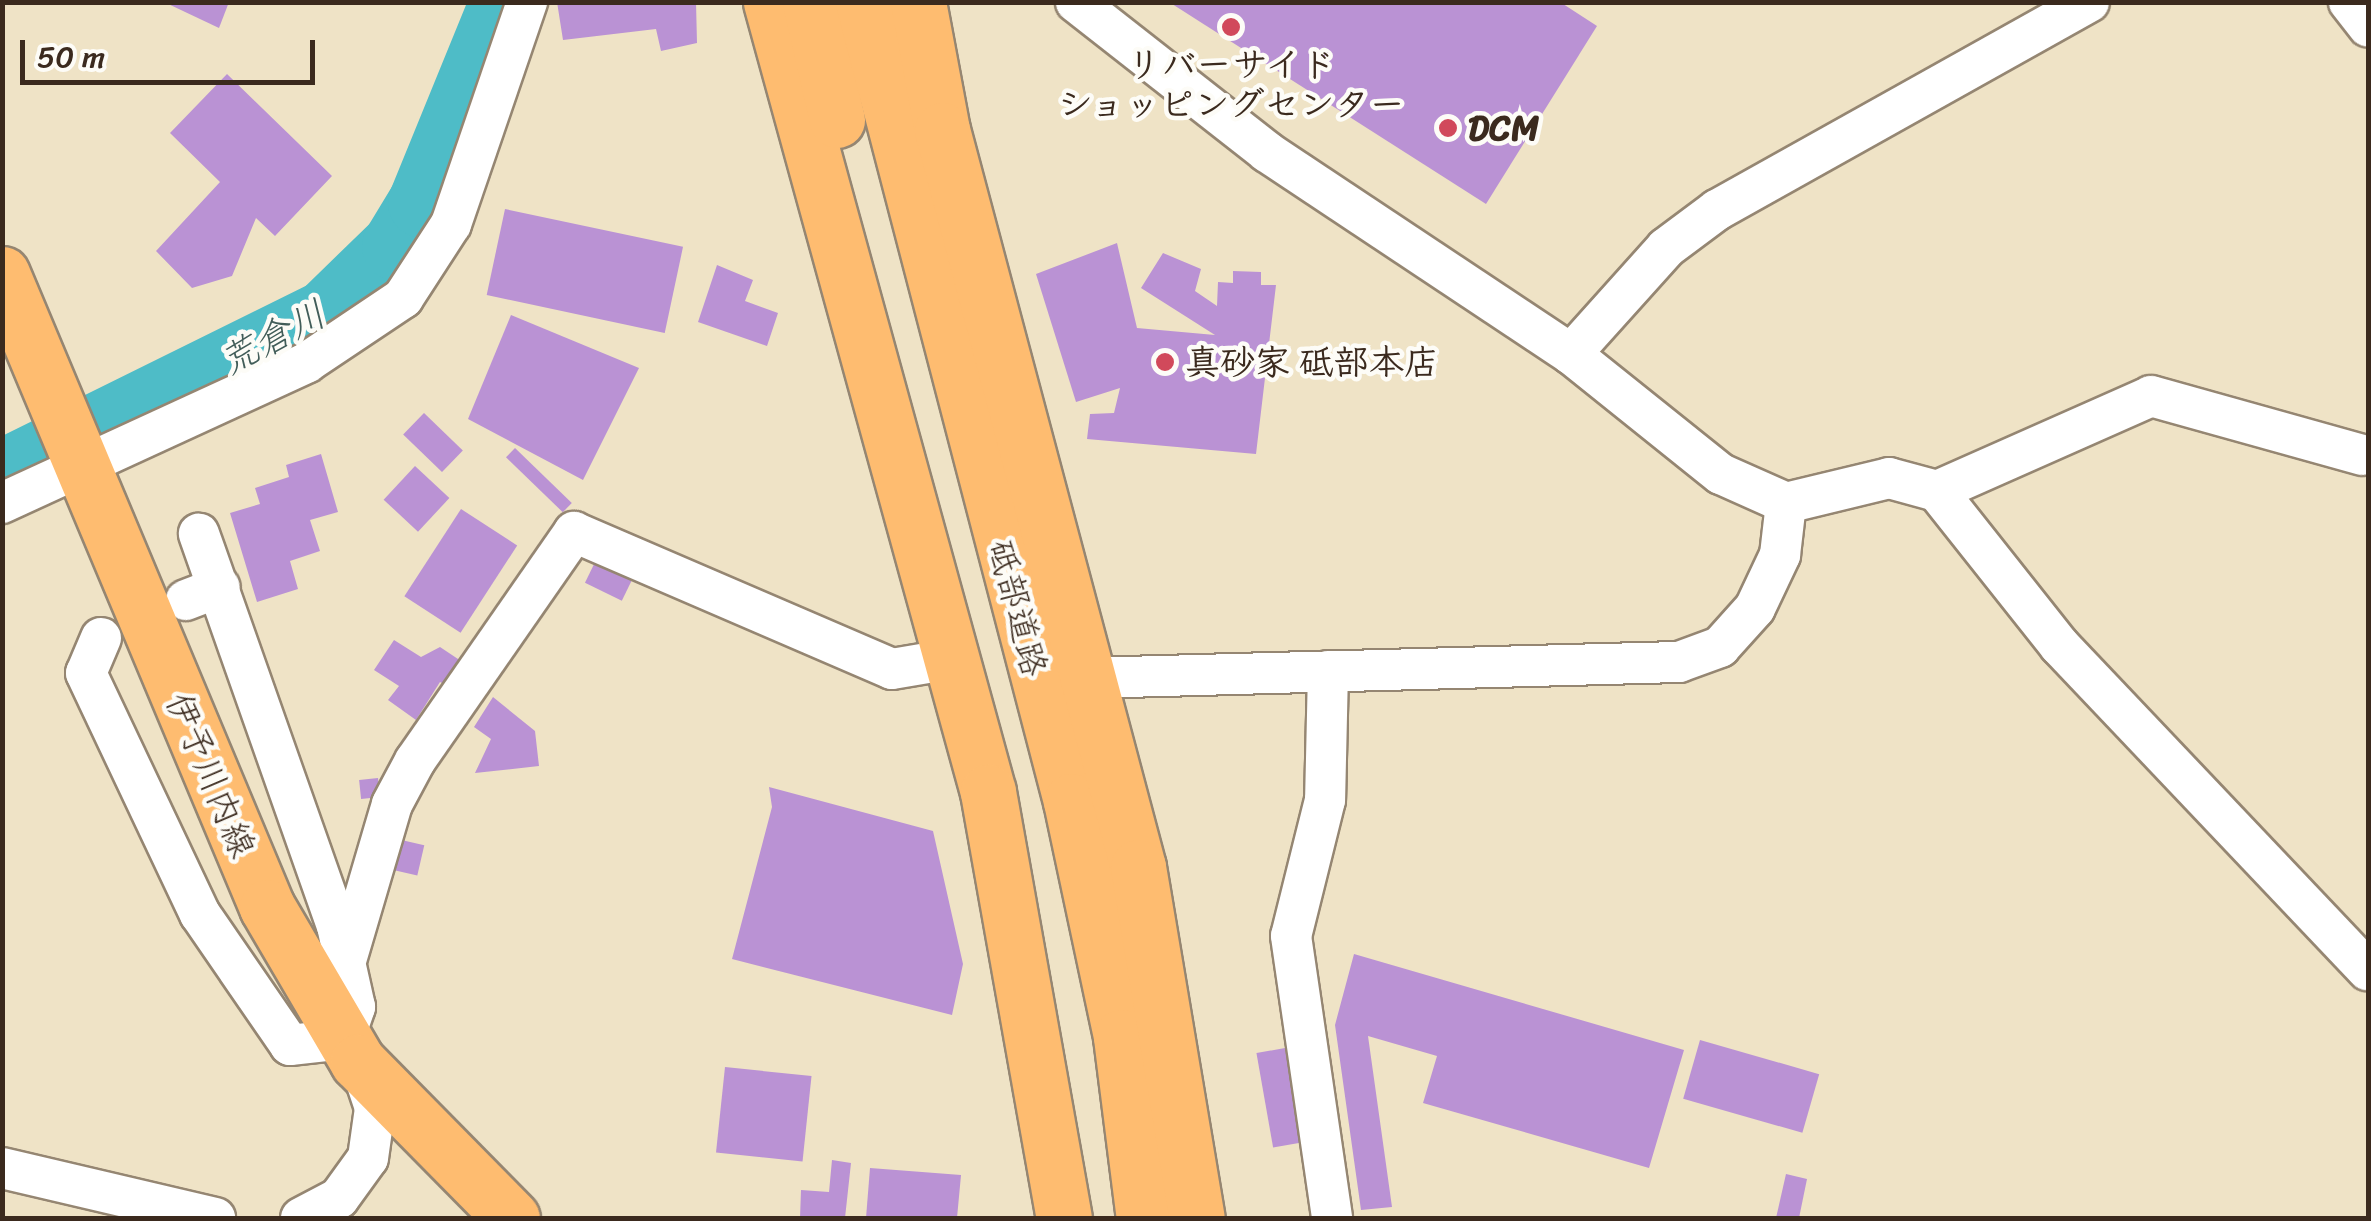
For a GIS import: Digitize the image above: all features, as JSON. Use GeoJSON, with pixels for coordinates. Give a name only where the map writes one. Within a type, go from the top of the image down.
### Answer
{"type":"FeatureCollection","features":[{"type":"Feature","properties":{"kind":"main road"},"geometry":{"type":"LineString","coordinates":[[771,2],[951,659],[1020,939],[1064,1218]]}},
{"type":"Feature","properties":{"kind":"main road","name":"砥部道路"},"geometry":{"type":"LineString","coordinates":[[810,2],[1046,936],[1090,1218]]}},
{"type":"Feature","properties":{"kind":"main road","name":"砥部道路"},"geometry":{"type":"LineString","coordinates":[[864,2],[1071,802],[1122,1037],[1144,1218]]}},
{"type":"Feature","properties":{"kind":"main road"},"geometry":{"type":"LineString","coordinates":[[918,2],[942,130],[1087,678],[1166,998],[1197,1218]]}},
{"type":"Feature","properties":{"kind":"main road","name":"伊予川内線"},"geometry":{"type":"LineString","coordinates":[[2,274],[22,342],[82,463],[267,908],[351,1050],[500,1218]]}},
{"type":"Feature","properties":{"kind":"street"},"geometry":{"type":"LineString","coordinates":[[2,503],[306,363],[403,298],[451,224],[526,2]]}},
{"type":"Feature","properties":{"kind":"street"},"geometry":{"type":"LineString","coordinates":[[1076,2],[1267,152],[1572,354],[1721,474],[1786,502],[1869,480],[1937,491],[2151,396],[2362,455]]}},
{"type":"Feature","properties":{"kind":"street"},"geometry":{"type":"LineString","coordinates":[[1572,354],[1666,248],[1716,210],[2089,2]]}},
{"type":"Feature","properties":{"kind":"street"},"geometry":{"type":"LineString","coordinates":[[2348,2],[2368,26]]}},
{"type":"Feature","properties":{"kind":"street"},"geometry":{"type":"LineString","coordinates":[[1937,491],[2060,646],[2368,970]]}},
{"type":"Feature","properties":{"kind":"street"},"geometry":{"type":"LineString","coordinates":[[1087,678],[1679,662],[1720,646],[1755,608],[1784,543],[1786,502]]}},
{"type":"Feature","properties":{"kind":"street"},"geometry":{"type":"LineString","coordinates":[[345,966],[392,804],[574,532],[892,669],[951,659]]}},
{"type":"Feature","properties":{"kind":"street"},"geometry":{"type":"LineString","coordinates":[[199,534],[203,593],[345,966],[354,1007],[351,1050],[375,1108],[368,1158],[339,1198],[301,1218]]}},
{"type":"Feature","properties":{"kind":"street"},"geometry":{"type":"LineString","coordinates":[[101,638],[86,673],[200,914],[290,1045],[351,1050]]}},
{"type":"Feature","properties":{"kind":"street"},"geometry":{"type":"LineString","coordinates":[[1328,671],[1326,800],[1291,936],[1332,1218]]}},
{"type":"Feature","properties":{"kind":"street"},"geometry":{"type":"LineString","coordinates":[[2,1168],[215,1218]]}},
{"type":"Feature","properties":{"kind":"building"},"geometry":{"type":"Polygon","coordinates":[[[164,2],[229,2],[219,28],[164,2]]]}},
{"type":"Feature","properties":{"kind":"building"},"geometry":{"type":"Polygon","coordinates":[[[557,2],[696,2],[697,43],[661,51],[656,29],[563,40],[557,2]]]}},
{"type":"Feature","properties":{"kind":"building","name":"DCM"},"geometry":{"type":"Polygon","coordinates":[[[1169,2],[1560,2],[1597,26],[1486,204],[1169,2]]]}},
{"type":"Feature","properties":{"kind":"building"},"geometry":{"type":"Polygon","coordinates":[[[227,74],[332,176],[275,236],[256,218],[232,276],[192,288],[156,251],[220,182],[170,133],[227,74]]]}},
{"type":"Feature","properties":{"kind":"building"},"geometry":{"type":"Polygon","coordinates":[[[505,209],[683,247],[665,333],[487,295],[505,209]]]}},
{"type":"Feature","properties":{"kind":"building","name":"真砂家 砥部本店"},"geometry":{"type":"Polygon","coordinates":[[[1117,243],[1137,328],[1215,335],[1141,288],[1163,253],[1201,269],[1195,291],[1217,306],[1218,282],[1233,283],[1233,271],[1261,272],[1261,285],[1276,285],[1256,454],[1087,439],[1090,414],[1114,413],[1120,388],[1076,402],[1036,274],[1117,243]]]}},
{"type":"Feature","properties":{"kind":"building"},"geometry":{"type":"Polygon","coordinates":[[[717,265],[753,280],[745,301],[778,313],[767,346],[698,322],[717,265]]]}},
{"type":"Feature","properties":{"kind":"building"},"geometry":{"type":"Polygon","coordinates":[[[511,315],[639,368],[583,480],[468,419],[511,315]]]}},
{"type":"Feature","properties":{"kind":"building"},"geometry":{"type":"Polygon","coordinates":[[[424,413],[463,451],[442,472],[403,435],[424,413]]]}},
{"type":"Feature","properties":{"kind":"building"},"geometry":{"type":"Polygon","coordinates":[[[515,448],[572,503],[563,512],[506,457],[515,448]]]}},
{"type":"Feature","properties":{"kind":"building"},"geometry":{"type":"Polygon","coordinates":[[[321,454],[338,512],[310,520],[320,551],[290,561],[298,589],[257,602],[230,513],[260,504],[255,488],[289,477],[286,465],[321,454]]]}},
{"type":"Feature","properties":{"kind":"building"},"geometry":{"type":"Polygon","coordinates":[[[415,466],[449,498],[418,532],[384,500],[415,466]]]}},
{"type":"Feature","properties":{"kind":"building"},"geometry":{"type":"Polygon","coordinates":[[[461,509],[517,545],[461,633],[404,596],[461,509]]]}},
{"type":"Feature","properties":{"kind":"building"},"geometry":{"type":"Polygon","coordinates":[[[599,554],[636,572],[622,601],[585,583],[599,554]]]}},
{"type":"Feature","properties":{"kind":"building"},"geometry":{"type":"Polygon","coordinates":[[[394,640],[421,657],[440,647],[467,665],[452,688],[440,682],[416,720],[388,700],[399,686],[374,670],[394,640]]]}},
{"type":"Feature","properties":{"kind":"building"},"geometry":{"type":"Polygon","coordinates":[[[493,697],[535,731],[539,766],[475,773],[491,739],[474,727],[493,697]]]}},
{"type":"Feature","properties":{"kind":"building"},"geometry":{"type":"Polygon","coordinates":[[[378,778],[380,797],[361,799],[359,780],[378,778]]]}},
{"type":"Feature","properties":{"kind":"building"},"geometry":{"type":"Polygon","coordinates":[[[769,787],[933,831],[963,964],[952,1015],[732,959],[772,807],[769,787]]]}},
{"type":"Feature","properties":{"kind":"building"},"geometry":{"type":"Polygon","coordinates":[[[397,839],[424,845],[417,876],[390,869],[397,839]]]}},
{"type":"Feature","properties":{"kind":"building"},"geometry":{"type":"Polygon","coordinates":[[[1354,954],[1684,1050],[1649,1168],[1423,1103],[1437,1056],[1368,1036],[1392,1207],[1361,1210],[1335,1025],[1354,954]]]}},
{"type":"Feature","properties":{"kind":"building"},"geometry":{"type":"Polygon","coordinates":[[[1700,1040],[1819,1074],[1802,1133],[1683,1099],[1700,1040]]]}},
{"type":"Feature","properties":{"kind":"building"},"geometry":{"type":"Polygon","coordinates":[[[1285,1048],[1302,1143],[1273,1148],[1256,1053],[1285,1048]]]}},
{"type":"Feature","properties":{"kind":"building"},"geometry":{"type":"Polygon","coordinates":[[[725,1067],[812,1076],[803,1162],[716,1153],[725,1067]]]}},
{"type":"Feature","properties":{"kind":"building"},"geometry":{"type":"Polygon","coordinates":[[[832,1160],[851,1163],[845,1218],[800,1218],[801,1190],[829,1192],[832,1160]]]}},
{"type":"Feature","properties":{"kind":"building"},"geometry":{"type":"Polygon","coordinates":[[[870,1168],[961,1175],[957,1218],[866,1218],[870,1168]]]}},
{"type":"Feature","properties":{"kind":"building"},"geometry":{"type":"Polygon","coordinates":[[[1786,1174],[1807,1179],[1799,1218],[1776,1218],[1786,1174]]]}},
{"type":"Feature","properties":{"kind":"waterway","name":"荒倉川"},"geometry":{"type":"LineString","coordinates":[[2,475],[326,315],[397,246],[423,203],[505,2]]}},
{"type":"Feature","properties":{"kind":"place","name":"リバーサイド ショッピングセンター"},"geometry":{"type":"Point","coordinates":[1231,27]}},
{"type":"Feature","properties":{"kind":"place","name":"DCM"},"geometry":{"type":"Point","coordinates":[1448,128]}},
{"type":"Feature","properties":{"kind":"place","name":"真砂家 砥部本店"},"geometry":{"type":"Point","coordinates":[1165,362]}}]}
